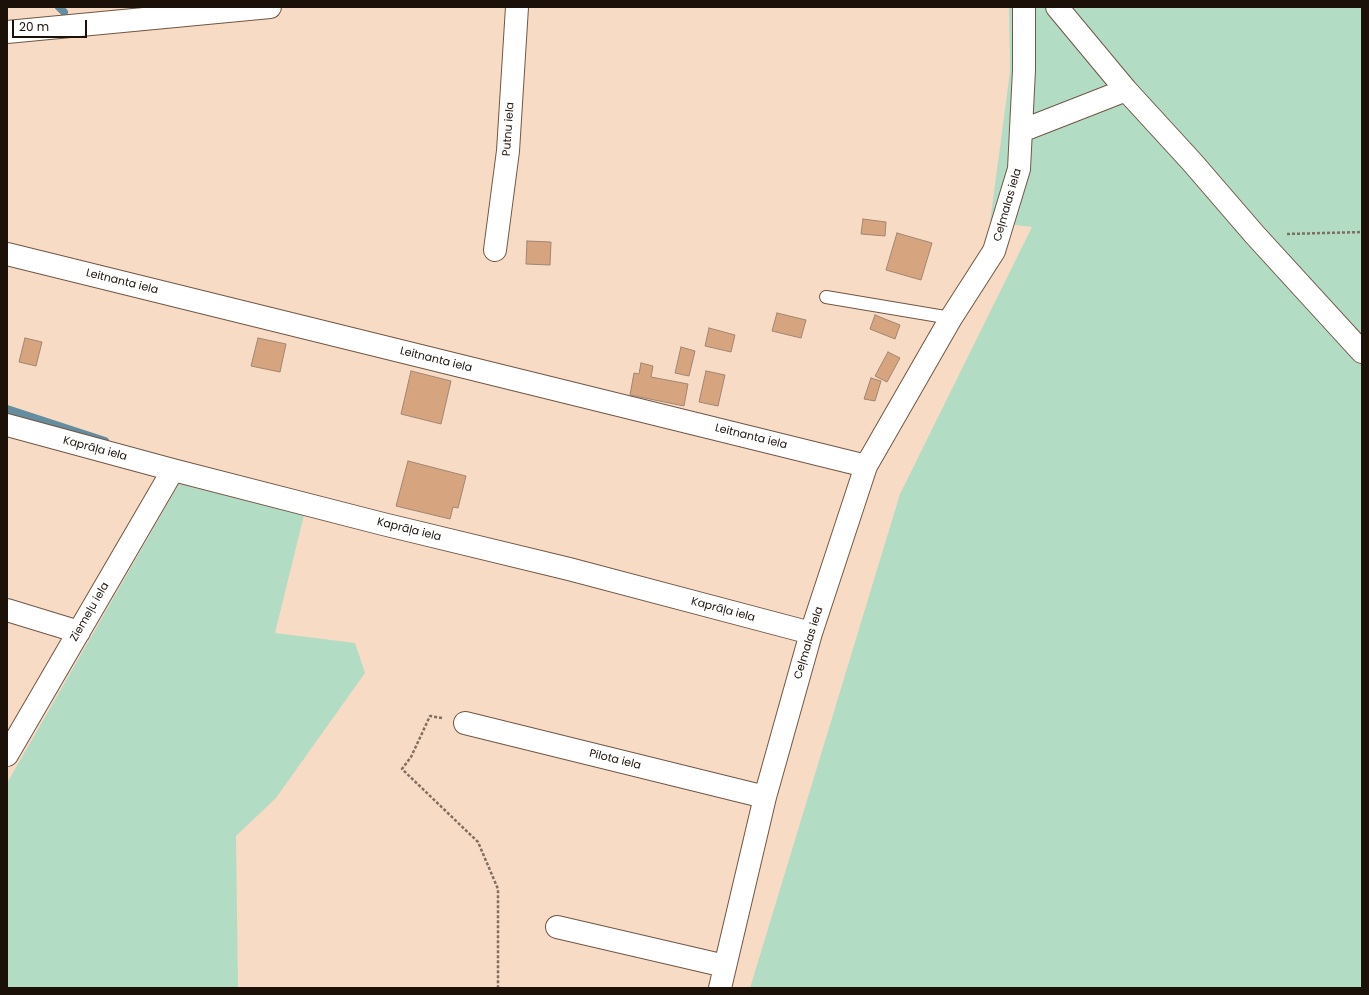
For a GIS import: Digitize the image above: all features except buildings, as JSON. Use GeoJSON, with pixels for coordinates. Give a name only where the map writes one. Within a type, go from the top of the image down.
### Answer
{"type":"FeatureCollection","features":[{"type":"Feature","properties":{"kind":"street"},"geometry":{"type":"LineString","coordinates":[[7,32],[270,7]]}},
{"type":"Feature","properties":{"kind":"street","name":"Putnu iela"},"geometry":{"type":"LineString","coordinates":[[495,250],[508,150],[517,7]]}},
{"type":"Feature","properties":{"kind":"street","name":"Ceļmalas iela"},"geometry":{"type":"LineString","coordinates":[[720,988],[765,797],[811,633],[866,466],[951,318],[994,252],[1019,169],[1024,70],[1024,7]]}},
{"type":"Feature","properties":{"kind":"street"},"geometry":{"type":"LineString","coordinates":[[1057,7],[1126,90],[1362,352]]}},
{"type":"Feature","properties":{"kind":"street"},"geometry":{"type":"LineString","coordinates":[[1021,130],[1126,90]]}},
{"type":"Feature","properties":{"kind":"street","name":"Leitnanta iela"},"geometry":{"type":"LineString","coordinates":[[7,254],[866,466]]}},
{"type":"Feature","properties":{"kind":"street","name":"Kaprāļa iela"},"geometry":{"type":"LineString","coordinates":[[7,426],[383,524],[576,571],[811,633]]}},
{"type":"Feature","properties":{"kind":"street","name":"Ziemeļu iela"},"geometry":{"type":"LineString","coordinates":[[7,755],[173,470]]}},
{"type":"Feature","properties":{"kind":"street"},"geometry":{"type":"LineString","coordinates":[[7,610],[78,632]]}},
{"type":"Feature","properties":{"kind":"street","name":"Pilota iela"},"geometry":{"type":"LineString","coordinates":[[464,723],[765,797]]}},
{"type":"Feature","properties":{"kind":"street"},"geometry":{"type":"LineString","coordinates":[[557,927],[725,966]]}},
{"type":"Feature","properties":{"kind":"lane"},"geometry":{"type":"LineString","coordinates":[[826,297],[951,318]]}},
{"type":"Feature","properties":{"kind":"path"},"geometry":{"type":"LineString","coordinates":[[1255,235],[1362,232]]}},
{"type":"Feature","properties":{"kind":"path"},"geometry":{"type":"LineString","coordinates":[[430,716],[411,758],[402,769],[478,842],[498,889],[498,988]]}},
{"type":"Feature","properties":{"kind":"green space"},"geometry":{"type":"Polygon","coordinates":[[[1009,7],[1362,7],[1362,988],[750,988],[900,494],[1032,227],[990,222],[1010,72],[1009,7]]]}},
{"type":"Feature","properties":{"kind":"green space"},"geometry":{"type":"Polygon","coordinates":[[[179,484],[304,515],[275,633],[355,643],[365,673],[276,798],[236,836],[238,988],[7,988],[7,783],[179,484]]]}},
{"type":"Feature","properties":{"kind":"waterway"},"geometry":{"type":"LineString","coordinates":[[59,7],[64,12]]}},
{"type":"Feature","properties":{"kind":"waterway"},"geometry":{"type":"LineString","coordinates":[[7,409],[105,441]]}}]}
